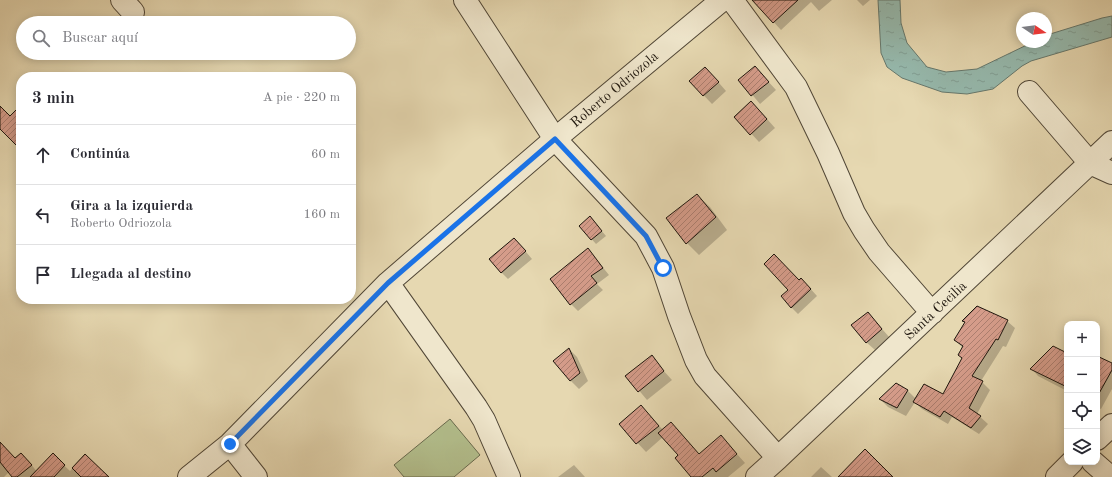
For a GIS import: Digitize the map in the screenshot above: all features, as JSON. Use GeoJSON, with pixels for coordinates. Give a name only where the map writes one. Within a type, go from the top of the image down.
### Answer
{"type":"FeatureCollection","features":[{"type":"Feature","properties":{"kind":"street"},"geometry":{"type":"LineString","coordinates":[[465,0],[555,139],[646,236],[663,268],[696,360],[705,376],[778,458]]}},
{"type":"Feature","properties":{"kind":"street","name":"Roberto Odriozola"},"geometry":{"type":"LineString","coordinates":[[189,477],[230,444],[388,283],[555,139],[722,0]]}},
{"type":"Feature","properties":{"kind":"street"},"geometry":{"type":"LineString","coordinates":[[732,0],[796,87],[828,153],[854,213],[864,230],[879,252],[932,312]]}},
{"type":"Feature","properties":{"kind":"street"},"geometry":{"type":"LineString","coordinates":[[1029,92],[1090,164],[1112,173]]}},
{"type":"Feature","properties":{"kind":"street","name":"Santa Cecilia"},"geometry":{"type":"LineString","coordinates":[[757,477],[1112,142]]}},
{"type":"Feature","properties":{"kind":"street"},"geometry":{"type":"LineString","coordinates":[[388,283],[476,407],[484,420],[509,477]]}},
{"type":"Feature","properties":{"kind":"street"},"geometry":{"type":"LineString","coordinates":[[1100,436],[1112,425]]}},
{"type":"Feature","properties":{"kind":"street"},"geometry":{"type":"LineString","coordinates":[[230,444],[256,477]]}},
{"type":"Feature","properties":{"kind":"street"},"geometry":{"type":"LineString","coordinates":[[1057,477],[1069,465]]}},
{"type":"Feature","properties":{"kind":"street"},"geometry":{"type":"LineString","coordinates":[[1097,465],[1110,477]]}},
{"type":"Feature","properties":{"kind":"green space"},"geometry":{"type":"Polygon","coordinates":[[[450,419],[480,455],[454,477],[404,477],[394,465],[450,419]]]}},
{"type":"Feature","properties":{"kind":"water"},"geometry":{"type":"Polygon","coordinates":[[[878,0],[900,0],[901,23],[907,43],[927,67],[946,72],[977,69],[1021,48],[1052,48],[1052,33],[1112,16],[1112,37],[1031,61],[1022,66],[993,89],[967,94],[942,92],[902,78],[887,67],[881,53],[878,0]]]}},
{"type":"Feature","properties":{"kind":"building"},"geometry":{"type":"Polygon","coordinates":[[[752,0],[798,0],[773,23],[752,0]]]}},
{"type":"Feature","properties":{"kind":"building"},"geometry":{"type":"Polygon","coordinates":[[[755,66],[769,82],[751,96],[738,80],[755,66]]]}},
{"type":"Feature","properties":{"kind":"building"},"geometry":{"type":"Polygon","coordinates":[[[705,67],[719,82],[703,96],[689,81],[705,67]]]}},
{"type":"Feature","properties":{"kind":"building"},"geometry":{"type":"Polygon","coordinates":[[[751,101],[767,119],[750,135],[734,117],[751,101]]]}},
{"type":"Feature","properties":{"kind":"building"},"geometry":{"type":"Polygon","coordinates":[[[0,106],[10,116],[16,110],[16,145],[0,129],[0,106]]]}},
{"type":"Feature","properties":{"kind":"building"},"geometry":{"type":"Polygon","coordinates":[[[697,194],[716,217],[686,244],[666,218],[697,194]]]}},
{"type":"Feature","properties":{"kind":"building"},"geometry":{"type":"Polygon","coordinates":[[[590,216],[602,231],[591,240],[579,226],[590,216]]]}},
{"type":"Feature","properties":{"kind":"building"},"geometry":{"type":"Polygon","coordinates":[[[514,238],[526,251],[501,273],[489,259],[514,238]]]}},
{"type":"Feature","properties":{"kind":"building"},"geometry":{"type":"Polygon","coordinates":[[[588,248],[603,268],[591,276],[597,283],[570,305],[550,279],[588,248]]]}},
{"type":"Feature","properties":{"kind":"building"},"geometry":{"type":"Polygon","coordinates":[[[774,254],[799,280],[801,278],[811,289],[791,308],[781,296],[788,290],[764,264],[774,254]]]}},
{"type":"Feature","properties":{"kind":"building"},"geometry":{"type":"Polygon","coordinates":[[[977,306],[1008,320],[998,340],[996,339],[972,376],[983,381],[969,408],[981,416],[971,428],[944,411],[940,417],[913,402],[924,384],[943,394],[962,358],[958,355],[963,346],[954,340],[965,322],[962,321],[977,306]]]}},
{"type":"Feature","properties":{"kind":"building"},"geometry":{"type":"Polygon","coordinates":[[[868,312],[882,329],[866,343],[851,325],[868,312]]]}},
{"type":"Feature","properties":{"kind":"building"},"geometry":{"type":"Polygon","coordinates":[[[1053,346],[1064,352],[1064,386],[1030,369],[1053,346]]]}},
{"type":"Feature","properties":{"kind":"building"},"geometry":{"type":"Polygon","coordinates":[[[569,348],[580,373],[570,381],[553,361],[569,348]]]}},
{"type":"Feature","properties":{"kind":"building"},"geometry":{"type":"Polygon","coordinates":[[[652,355],[664,371],[638,392],[625,376],[652,355]]]}},
{"type":"Feature","properties":{"kind":"building"},"geometry":{"type":"Polygon","coordinates":[[[1100,357],[1112,363],[1112,370],[1100,392],[1100,357]]]}},
{"type":"Feature","properties":{"kind":"building"},"geometry":{"type":"Polygon","coordinates":[[[896,383],[908,390],[897,408],[879,399],[896,383]]]}},
{"type":"Feature","properties":{"kind":"building"},"geometry":{"type":"Polygon","coordinates":[[[641,405],[659,426],[636,444],[619,424],[641,405]]]}},
{"type":"Feature","properties":{"kind":"building"},"geometry":{"type":"Polygon","coordinates":[[[671,422],[699,454],[721,435],[737,454],[716,472],[713,468],[702,477],[691,477],[675,458],[678,455],[658,433],[671,422]]]}},
{"type":"Feature","properties":{"kind":"building"},"geometry":{"type":"Polygon","coordinates":[[[0,442],[15,458],[21,453],[32,465],[17,477],[12,477],[0,462],[0,442]]]}},
{"type":"Feature","properties":{"kind":"building"},"geometry":{"type":"Polygon","coordinates":[[[865,449],[893,477],[838,477],[865,449]]]}},
{"type":"Feature","properties":{"kind":"building"},"geometry":{"type":"Polygon","coordinates":[[[53,453],[65,465],[54,477],[30,477],[53,453]]]}},
{"type":"Feature","properties":{"kind":"building"},"geometry":{"type":"Polygon","coordinates":[[[85,454],[109,477],[81,477],[72,468],[85,454]]]}},
{"type":"Feature","properties":{"kind":"route"},"geometry":{"type":"LineString","coordinates":[[230,444],[388,283],[555,139],[646,236],[663,268]]}}]}
